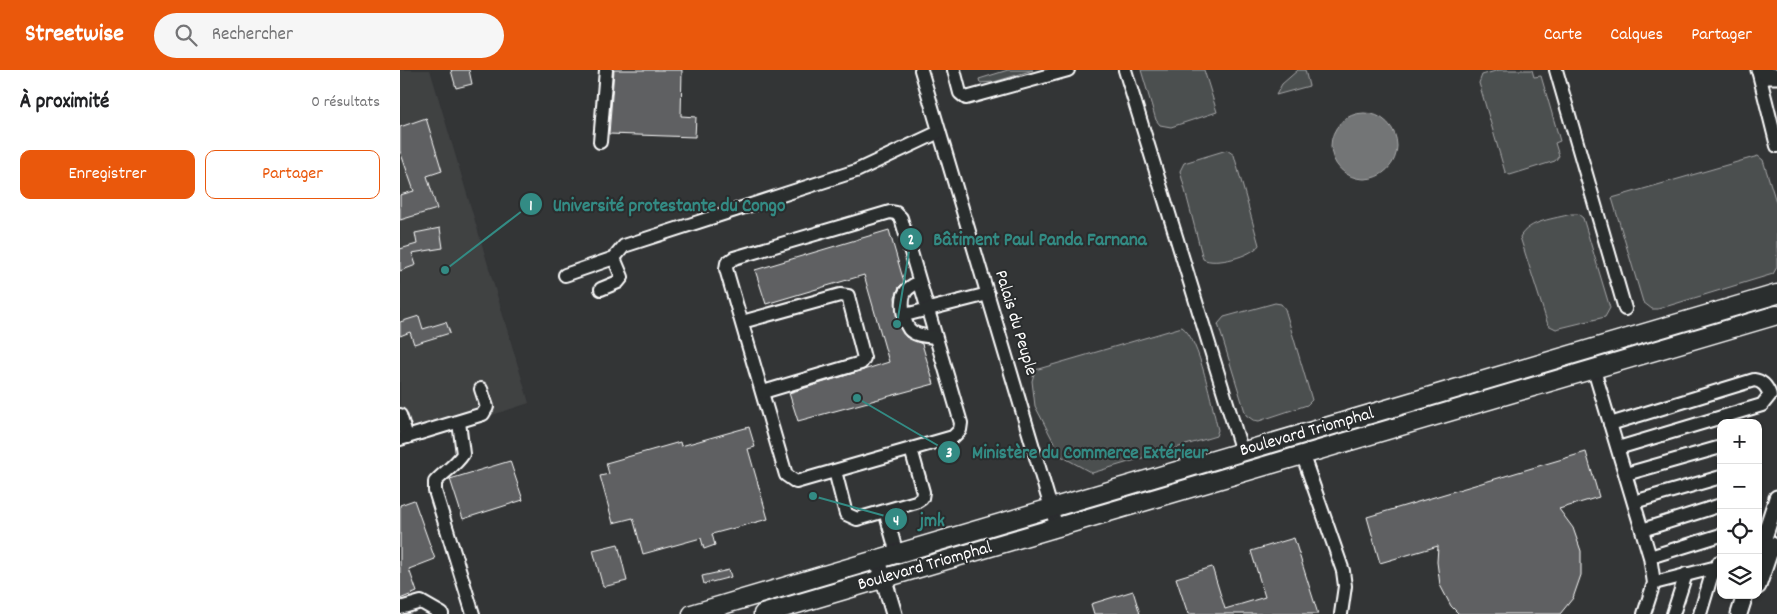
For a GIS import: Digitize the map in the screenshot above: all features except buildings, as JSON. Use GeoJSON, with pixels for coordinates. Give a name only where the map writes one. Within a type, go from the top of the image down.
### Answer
{"type":"FeatureCollection","features":[{"type":"Feature","properties":{"kind":"highway","name":"Boulevard Triomphal"},"geometry":{"type":"LineString","coordinates":[[692,614],[1777,294]]}},
{"type":"Feature","properties":{"kind":"highway","name":"Boulevard Triomphal"},"geometry":{"type":"LineString","coordinates":[[763,614],[884,580],[1777,315]]}},
{"type":"Feature","properties":{"kind":"main road"},"geometry":{"type":"LineString","coordinates":[[1759,70],[1770,76],[1777,76]]}},
{"type":"Feature","properties":{"kind":"main road"},"geometry":{"type":"LineString","coordinates":[[1759,554],[1777,498]]}},
{"type":"Feature","properties":{"kind":"main road"},"geometry":{"type":"LineString","coordinates":[[1762,574],[1777,529]]}},
{"type":"Feature","properties":{"kind":"main road"},"geometry":{"type":"LineString","coordinates":[[878,560],[894,614]]}},
{"type":"Feature","properties":{"kind":"main road"},"geometry":{"type":"LineString","coordinates":[[1739,614],[1744,599]]}},
{"type":"Feature","properties":{"kind":"main road"},"geometry":{"type":"LineString","coordinates":[[1749,614],[1754,599]]}},
{"type":"Feature","properties":{"kind":"street"},"geometry":{"type":"LineString","coordinates":[[600,142],[606,70]]}},
{"type":"Feature","properties":{"kind":"street"},"geometry":{"type":"LineString","coordinates":[[954,70],[960,92],[966,98],[1068,70]]}},
{"type":"Feature","properties":{"kind":"street"},"geometry":{"type":"LineString","coordinates":[[1125,70],[1199,306],[1242,452]]}},
{"type":"Feature","properties":{"kind":"street"},"geometry":{"type":"LineString","coordinates":[[1556,70],[1591,198],[1625,309]]}},
{"type":"Feature","properties":{"kind":"street"},"geometry":{"type":"LineString","coordinates":[[1759,70],[1777,146]]}},
{"type":"Feature","properties":{"kind":"street","name":"Palais du Peuple"},"geometry":{"type":"LineString","coordinates":[[925,71],[939,132],[1057,528]]}},
{"type":"Feature","properties":{"kind":"street"},"geometry":{"type":"LineString","coordinates":[[1765,93],[1777,107]]}},
{"type":"Feature","properties":{"kind":"street"},"geometry":{"type":"LineString","coordinates":[[565,275],[614,258],[624,246],[856,171],[939,132]]}},
{"type":"Feature","properties":{"kind":"street"},"geometry":{"type":"LineString","coordinates":[[890,212],[896,213],[901,218],[919,282],[961,423],[960,430],[953,437],[796,482],[791,480],[786,475],[726,269],[727,263],[734,258],[890,212]]}},
{"type":"Feature","properties":{"kind":"street"},"geometry":{"type":"LineString","coordinates":[[601,289],[618,282],[622,277],[614,258]]}},
{"type":"Feature","properties":{"kind":"street"},"geometry":{"type":"LineString","coordinates":[[919,282],[906,290],[902,300],[904,315],[909,329],[920,335],[935,337]]}},
{"type":"Feature","properties":{"kind":"street"},"geometry":{"type":"LineString","coordinates":[[904,315],[988,294]]}},
{"type":"Feature","properties":{"kind":"street"},"geometry":{"type":"LineString","coordinates":[[742,322],[840,295],[848,296],[864,358],[861,363],[763,392]]}},
{"type":"Feature","properties":{"kind":"street"},"geometry":{"type":"LineString","coordinates":[[1594,370],[1650,557],[1654,583],[1644,614]]}},
{"type":"Feature","properties":{"kind":"street"},"geometry":{"type":"LineString","coordinates":[[1610,424],[1754,380],[1760,381],[1767,387],[1770,395],[1768,400],[1762,405],[1741,417],[1618,448]]}},
{"type":"Feature","properties":{"kind":"street"},"geometry":{"type":"LineString","coordinates":[[400,415],[404,438],[459,422],[485,413],[487,407],[481,389]]}},
{"type":"Feature","properties":{"kind":"street"},"geometry":{"type":"LineString","coordinates":[[459,422],[463,454],[455,466],[444,472],[435,482],[435,491],[473,614]]}},
{"type":"Feature","properties":{"kind":"street"},"geometry":{"type":"LineString","coordinates":[[1626,474],[1717,448]]}},
{"type":"Feature","properties":{"kind":"street"},"geometry":{"type":"LineString","coordinates":[[835,471],[846,514],[857,519],[885,511],[916,502],[922,498],[923,492],[911,449]]}},
{"type":"Feature","properties":{"kind":"street"},"geometry":{"type":"LineString","coordinates":[[1304,456],[1343,572],[1345,586],[1341,614]]}},
{"type":"Feature","properties":{"kind":"street"},"geometry":{"type":"LineString","coordinates":[[1634,502],[1717,478]]}},
{"type":"Feature","properties":{"kind":"street"},"geometry":{"type":"LineString","coordinates":[[1642,530],[1717,506]]}},
{"type":"Feature","properties":{"kind":"street"},"geometry":{"type":"LineString","coordinates":[[885,511],[897,554]]}},
{"type":"Feature","properties":{"kind":"street"},"geometry":{"type":"LineString","coordinates":[[1650,557],[1717,536]]}},
{"type":"Feature","properties":{"kind":"street"},"geometry":{"type":"LineString","coordinates":[[1654,583],[1717,563]]}},
{"type":"Feature","properties":{"kind":"street"},"geometry":{"type":"LineString","coordinates":[[1700,614],[1717,570]]}},
{"type":"Feature","properties":{"kind":"street"},"geometry":{"type":"LineString","coordinates":[[1673,614],[1686,574]]}},
{"type":"Feature","properties":{"kind":"street"},"geometry":{"type":"LineString","coordinates":[[400,608],[421,602],[442,614]]}},
{"type":"Feature","properties":{"kind":"shaded area"},"geometry":{"type":"Polygon","coordinates":[[[400,70],[430,70],[529,403],[400,445],[400,70]]]}},
{"type":"Feature","properties":{"kind":"shaded area"},"geometry":{"type":"Polygon","coordinates":[[[1008,70],[1033,70],[994,82],[980,83],[979,79],[1008,70]]]}},
{"type":"Feature","properties":{"kind":"shaded area"},"geometry":{"type":"Polygon","coordinates":[[[1141,70],[1204,70],[1217,112],[1171,127],[1160,125],[1156,120],[1141,70]]]}},
{"type":"Feature","properties":{"kind":"shaded area"},"geometry":{"type":"Polygon","coordinates":[[[1298,70],[1305,70],[1309,86],[1276,95],[1282,84],[1298,70]]]}},
{"type":"Feature","properties":{"kind":"shaded area"},"geometry":{"type":"Polygon","coordinates":[[[1499,70],[1532,70],[1534,77],[1541,76],[1560,141],[1555,143],[1559,156],[1555,161],[1510,175],[1505,172],[1479,83],[1482,75],[1499,70]]]}},
{"type":"Feature","properties":{"kind":"shaded area"},"geometry":{"type":"Polygon","coordinates":[[[1357,113],[1371,113],[1383,118],[1392,127],[1397,139],[1395,159],[1388,170],[1371,179],[1357,179],[1345,174],[1336,165],[1331,153],[1331,139],[1336,127],[1345,118],[1357,113]]]}},
{"type":"Feature","properties":{"kind":"shaded area"},"geometry":{"type":"Polygon","coordinates":[[[1227,150],[1234,155],[1259,245],[1249,253],[1233,259],[1209,261],[1203,259],[1180,171],[1184,163],[1227,150]]]}},
{"type":"Feature","properties":{"kind":"shaded area"},"geometry":{"type":"Polygon","coordinates":[[[1758,156],[1763,160],[1777,205],[1777,267],[1773,274],[1658,309],[1652,309],[1643,302],[1612,198],[1758,156]]]}},
{"type":"Feature","properties":{"kind":"shaded area"},"geometry":{"type":"Polygon","coordinates":[[[1571,214],[1578,214],[1583,218],[1610,308],[1605,317],[1556,329],[1548,325],[1520,237],[1524,231],[1536,224],[1571,214]]]}},
{"type":"Feature","properties":{"kind":"shaded area"},"geometry":{"type":"Polygon","coordinates":[[[1275,303],[1281,304],[1285,309],[1312,400],[1307,405],[1259,421],[1253,420],[1246,415],[1218,324],[1224,317],[1275,303]]]}},
{"type":"Feature","properties":{"kind":"shaded area"},"geometry":{"type":"Polygon","coordinates":[[[1182,327],[1188,334],[1200,359],[1218,430],[1216,436],[1092,473],[1061,456],[1035,406],[1032,381],[1035,370],[1182,327]]]}},
{"type":"Feature","properties":{"kind":"place","name":"Université protestante du Congo"},"geometry":{"type":"Point","coordinates":[445,270]}},
{"type":"Feature","properties":{"kind":"place","name":"Bâtiment Paul Panda Farnana"},"geometry":{"type":"Point","coordinates":[897,324]}},
{"type":"Feature","properties":{"kind":"place","name":"Ministère du Commerce Extérieur"},"geometry":{"type":"Point","coordinates":[857,398]}},
{"type":"Feature","properties":{"kind":"place","name":"jmk"},"geometry":{"type":"Point","coordinates":[813,496]}}]}
